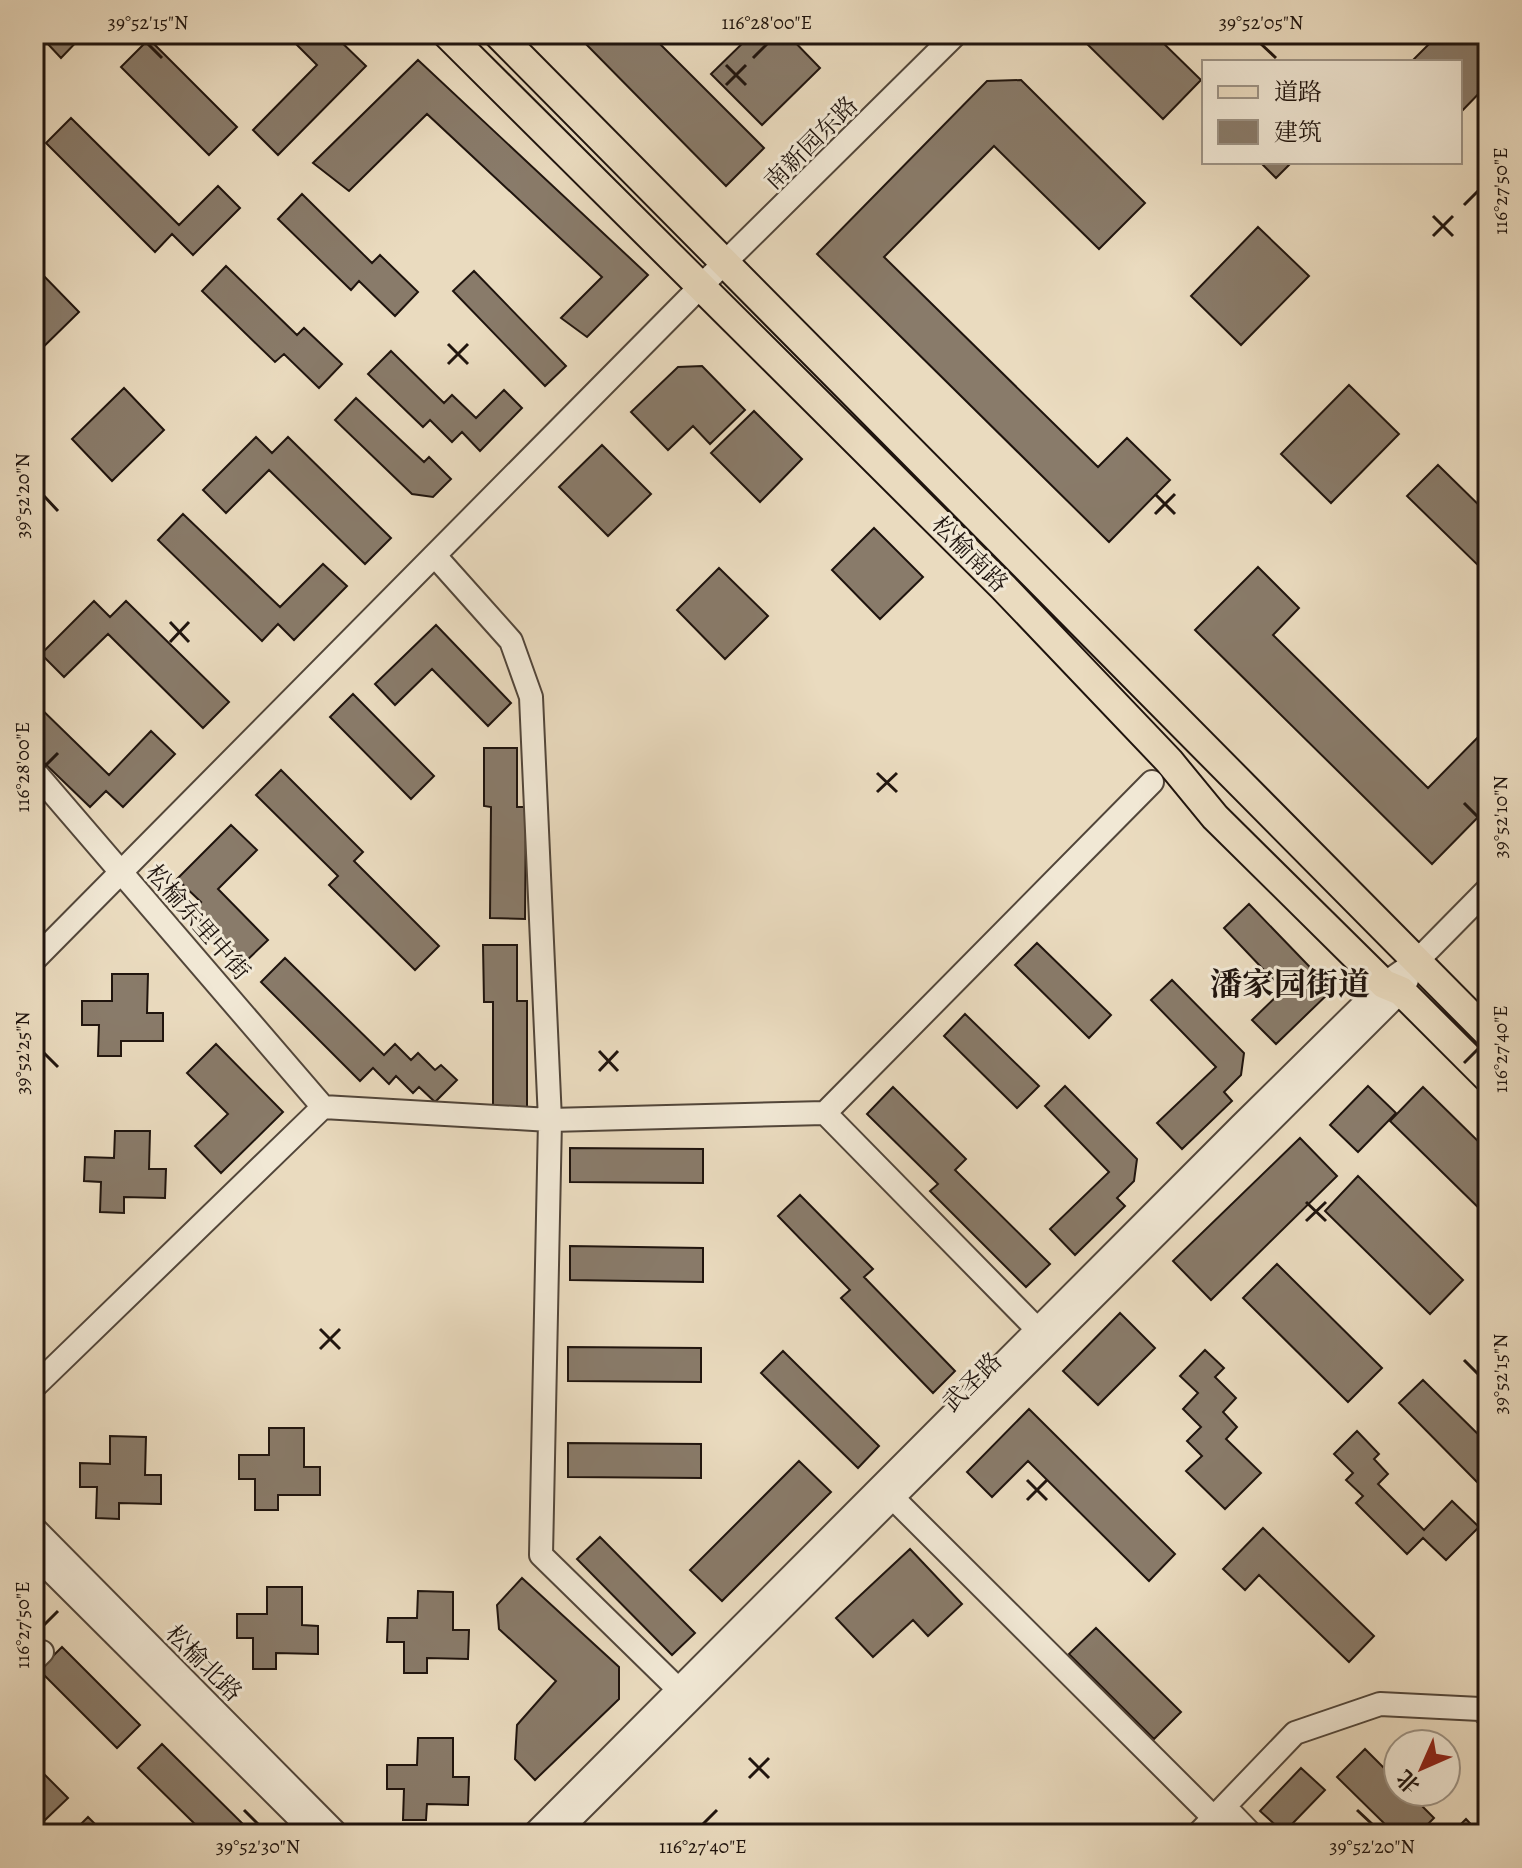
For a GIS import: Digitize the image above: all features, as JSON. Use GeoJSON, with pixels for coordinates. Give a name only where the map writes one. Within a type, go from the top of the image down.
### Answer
{"type":"FeatureCollection","features":[{"type":"Feature","properties":{"kind":"main road","name":"松榆南路"},"geometry":{"type":"LineString","coordinates":[[447,34],[1004,588],[1169,761],[1215,817],[1488,1078]]}},
{"type":"Feature","properties":{"kind":"main road","name":"松榆南路"},"geometry":{"type":"LineString","coordinates":[[498,34],[1488,1033]]}},
{"type":"Feature","properties":{"kind":"street","name":"南新园东路"},"geometry":{"type":"LineString","coordinates":[[34,960],[701,286],[728,263],[956,34]]}},
{"type":"Feature","properties":{"kind":"street"},"geometry":{"type":"LineString","coordinates":[[436,557],[511,641],[531,697],[550,1120],[541,1555],[678,1689]]}},
{"type":"Feature","properties":{"kind":"street","name":"松榆东里中街"},"geometry":{"type":"LineString","coordinates":[[34,771],[323,1107]]}},
{"type":"Feature","properties":{"kind":"street"},"geometry":{"type":"LineString","coordinates":[[34,1387],[323,1107],[550,1120],[825,1113],[1152,782]]}},
{"type":"Feature","properties":{"kind":"street"},"geometry":{"type":"LineString","coordinates":[[1393,987],[1488,889]]}},
{"type":"Feature","properties":{"kind":"street","name":"武圣路"},"geometry":{"type":"LineString","coordinates":[[534,1834],[1037,1329],[1393,987]]}},
{"type":"Feature","properties":{"kind":"street","name":"武圣路"},"geometry":{"type":"LineString","coordinates":[[556,1834],[893,1498],[1393,987]]}},
{"type":"Feature","properties":{"kind":"street"},"geometry":{"type":"LineString","coordinates":[[825,1113],[1037,1329]]}},
{"type":"Feature","properties":{"kind":"street"},"geometry":{"type":"LineString","coordinates":[[893,1498],[1212,1820],[1251,1834]]}},
{"type":"Feature","properties":{"kind":"street","name":"松榆北路"},"geometry":{"type":"LineString","coordinates":[[34,1528],[337,1834]]}},
{"type":"Feature","properties":{"kind":"street","name":"松榆北路"},"geometry":{"type":"LineString","coordinates":[[34,1554],[315,1834]]}},
{"type":"Feature","properties":{"kind":"street"},"geometry":{"type":"LineString","coordinates":[[1212,1820],[1295,1733],[1380,1704],[1480,1709],[1488,1715]]}},
{"type":"Feature","properties":{"kind":"building"},"geometry":{"type":"Polygon","coordinates":[[[52,34],[84,34],[61,58],[47,43],[52,34]]]}},
{"type":"Feature","properties":{"kind":"building"},"geometry":{"type":"Polygon","coordinates":[[[286,34],[333,34],[366,66],[278,155],[253,130],[317,65],[286,34]]]}},
{"type":"Feature","properties":{"kind":"building"},"geometry":{"type":"Polygon","coordinates":[[[576,34],[650,34],[764,148],[726,186],[576,34]]]}},
{"type":"Feature","properties":{"kind":"building"},"geometry":{"type":"Polygon","coordinates":[[[752,34],[787,34],[820,68],[762,125],[711,74],[752,34]]]}},
{"type":"Feature","properties":{"kind":"building"},"geometry":{"type":"Polygon","coordinates":[[[1077,34],[1154,34],[1201,80],[1163,119],[1077,34]]]}},
{"type":"Feature","properties":{"kind":"building"},"geometry":{"type":"Polygon","coordinates":[[[1439,34],[1478,34],[1488,44],[1488,84],[1462,111],[1462,60],[1413,60],[1439,34]]]}},
{"type":"Feature","properties":{"kind":"building"},"geometry":{"type":"Polygon","coordinates":[[[149,39],[237,127],[209,155],[121,67],[149,39]]]}},
{"type":"Feature","properties":{"kind":"building"},"geometry":{"type":"Polygon","coordinates":[[[418,60],[648,275],[587,337],[561,318],[602,277],[427,114],[349,191],[313,163],[418,60]]]}},
{"type":"Feature","properties":{"kind":"building"},"geometry":{"type":"Polygon","coordinates":[[[1021,80],[1145,203],[1099,249],[994,146],[884,257],[1098,467],[1127,438],[1170,480],[1109,542],[817,254],[987,81],[1021,80]]]}},
{"type":"Feature","properties":{"kind":"building"},"geometry":{"type":"Polygon","coordinates":[[[71,118],[179,225],[218,186],[240,208],[193,255],[172,234],[155,252],[46,143],[71,118]]]}},
{"type":"Feature","properties":{"kind":"building"},"geometry":{"type":"Polygon","coordinates":[[[1262,164],[1290,164],[1276,178],[1262,164]]]}},
{"type":"Feature","properties":{"kind":"building"},"geometry":{"type":"Polygon","coordinates":[[[302,194],[372,263],[380,255],[418,292],[395,316],[359,281],[351,290],[278,219],[302,194]]]}},
{"type":"Feature","properties":{"kind":"building"},"geometry":{"type":"Polygon","coordinates":[[[1258,227],[1309,276],[1241,345],[1191,296],[1258,227]]]}},
{"type":"Feature","properties":{"kind":"building"},"geometry":{"type":"Polygon","coordinates":[[[226,266],[297,335],[304,328],[342,364],[319,388],[284,354],[275,362],[202,291],[226,266]]]}},
{"type":"Feature","properties":{"kind":"building"},"geometry":{"type":"Polygon","coordinates":[[[38,270],[79,312],[34,356],[34,275],[38,270]]]}},
{"type":"Feature","properties":{"kind":"building"},"geometry":{"type":"Polygon","coordinates":[[[474,271],[566,366],[545,386],[453,291],[474,271]]]}},
{"type":"Feature","properties":{"kind":"building"},"geometry":{"type":"Polygon","coordinates":[[[391,351],[444,403],[452,395],[476,418],[504,390],[522,408],[480,451],[462,432],[452,442],[430,420],[423,427],[368,374],[391,351]]]}},
{"type":"Feature","properties":{"kind":"building"},"geometry":{"type":"Polygon","coordinates":[[[702,366],[745,410],[710,444],[693,426],[668,450],[631,412],[678,367],[702,366]]]}},
{"type":"Feature","properties":{"kind":"building"},"geometry":{"type":"Polygon","coordinates":[[[1349,385],[1399,434],[1331,503],[1281,454],[1349,385]]]}},
{"type":"Feature","properties":{"kind":"building"},"geometry":{"type":"Polygon","coordinates":[[[124,388],[164,430],[112,481],[72,439],[124,388]]]}},
{"type":"Feature","properties":{"kind":"building"},"geometry":{"type":"Polygon","coordinates":[[[356,398],[424,462],[429,457],[451,479],[433,497],[412,494],[335,420],[356,398]]]}},
{"type":"Feature","properties":{"kind":"building"},"geometry":{"type":"Polygon","coordinates":[[[754,411],[802,459],[760,502],[711,453],[754,411]]]}},
{"type":"Feature","properties":{"kind":"building"},"geometry":{"type":"Polygon","coordinates":[[[256,437],[272,453],[288,437],[391,538],[365,564],[269,470],[226,513],[203,490],[256,437]]]}},
{"type":"Feature","properties":{"kind":"building"},"geometry":{"type":"Polygon","coordinates":[[[602,445],[651,494],[608,536],[559,487],[602,445]]]}},
{"type":"Feature","properties":{"kind":"building"},"geometry":{"type":"Polygon","coordinates":[[[1438,465],[1488,514],[1488,575],[1407,496],[1438,465]]]}},
{"type":"Feature","properties":{"kind":"building"},"geometry":{"type":"Polygon","coordinates":[[[183,514],[280,607],[323,564],[347,586],[294,640],[278,624],[262,641],[158,540],[183,514]]]}},
{"type":"Feature","properties":{"kind":"building"},"geometry":{"type":"Polygon","coordinates":[[[874,528],[923,577],[880,619],[832,570],[874,528]]]}},
{"type":"Feature","properties":{"kind":"building"},"geometry":{"type":"Polygon","coordinates":[[[1258,567],[1299,608],[1273,635],[1428,788],[1488,727],[1488,807],[1432,864],[1195,630],[1258,567]]]}},
{"type":"Feature","properties":{"kind":"building"},"geometry":{"type":"Polygon","coordinates":[[[719,568],[768,616],[725,659],[677,610],[719,568]]]}},
{"type":"Feature","properties":{"kind":"building"},"geometry":{"type":"Polygon","coordinates":[[[94,601],[110,617],[126,601],[229,702],[203,728],[108,634],[64,677],[41,654],[94,601]]]}},
{"type":"Feature","properties":{"kind":"building"},"geometry":{"type":"Polygon","coordinates":[[[436,625],[511,703],[488,726],[432,669],[395,705],[375,684],[436,625]]]}},
{"type":"Feature","properties":{"kind":"building"},"geometry":{"type":"Polygon","coordinates":[[[353,694],[434,776],[411,799],[330,717],[353,694]]]}},
{"type":"Feature","properties":{"kind":"building"},"geometry":{"type":"Polygon","coordinates":[[[34,702],[109,775],[151,731],[175,754],[123,807],[106,791],[90,807],[34,753],[34,702]]]}},
{"type":"Feature","properties":{"kind":"building"},"geometry":{"type":"Polygon","coordinates":[[[484,748],[517,748],[517,807],[526,807],[525,919],[490,918],[491,807],[484,806],[484,748]]]}},
{"type":"Feature","properties":{"kind":"building"},"geometry":{"type":"Polygon","coordinates":[[[281,770],[363,852],[354,861],[439,946],[415,970],[329,885],[338,876],[256,795],[281,770]]]}},
{"type":"Feature","properties":{"kind":"building"},"geometry":{"type":"Polygon","coordinates":[[[231,825],[257,850],[218,889],[268,940],[243,964],[191,912],[201,902],[177,879],[231,825]]]}},
{"type":"Feature","properties":{"kind":"building"},"geometry":{"type":"Polygon","coordinates":[[[1249,904],[1332,990],[1276,1044],[1252,1020],[1283,990],[1224,928],[1249,904]]]}},
{"type":"Feature","properties":{"kind":"building"},"geometry":{"type":"Polygon","coordinates":[[[1037,943],[1111,1015],[1089,1038],[1015,965],[1037,943]]]}},
{"type":"Feature","properties":{"kind":"building"},"geometry":{"type":"Polygon","coordinates":[[[483,945],[517,945],[517,1001],[527,1001],[527,1112],[493,1112],[493,1002],[484,1002],[483,945]]]}},
{"type":"Feature","properties":{"kind":"building"},"geometry":{"type":"Polygon","coordinates":[[[285,958],[384,1055],[395,1044],[411,1060],[418,1053],[435,1070],[441,1065],[457,1080],[435,1102],[419,1087],[413,1093],[396,1076],[389,1084],[373,1068],[360,1081],[261,982],[285,958]]]}},
{"type":"Feature","properties":{"kind":"building"},"geometry":{"type":"Polygon","coordinates":[[[112,974],[148,974],[147,1013],[163,1013],[163,1041],[121,1041],[121,1056],[98,1056],[99,1025],[82,1025],[82,1001],[112,1001],[112,974]]]}},
{"type":"Feature","properties":{"kind":"building"},"geometry":{"type":"Polygon","coordinates":[[[1172,980],[1244,1053],[1241,1075],[1224,1092],[1232,1101],[1182,1149],[1157,1123],[1216,1067],[1151,1000],[1172,980]]]}},
{"type":"Feature","properties":{"kind":"building"},"geometry":{"type":"Polygon","coordinates":[[[965,1014],[1039,1086],[1017,1108],[944,1036],[965,1014]]]}},
{"type":"Feature","properties":{"kind":"building"},"geometry":{"type":"Polygon","coordinates":[[[216,1044],[283,1112],[221,1173],[195,1146],[228,1114],[187,1073],[216,1044]]]}},
{"type":"Feature","properties":{"kind":"building"},"geometry":{"type":"Polygon","coordinates":[[[1065,1086],[1137,1159],[1134,1181],[1117,1198],[1125,1206],[1075,1255],[1050,1229],[1109,1172],[1045,1106],[1065,1086]]]}},
{"type":"Feature","properties":{"kind":"building"},"geometry":{"type":"Polygon","coordinates":[[[1368,1086],[1396,1113],[1358,1152],[1330,1125],[1368,1086]]]}},
{"type":"Feature","properties":{"kind":"building"},"geometry":{"type":"Polygon","coordinates":[[[893,1087],[966,1159],[955,1170],[1050,1264],[1026,1287],[930,1191],[938,1184],[867,1114],[893,1087]]]}},
{"type":"Feature","properties":{"kind":"building"},"geometry":{"type":"Polygon","coordinates":[[[1423,1087],[1488,1151],[1488,1217],[1390,1121],[1423,1087]]]}},
{"type":"Feature","properties":{"kind":"building"},"geometry":{"type":"Polygon","coordinates":[[[115,1131],[150,1131],[149,1169],[166,1169],[165,1198],[124,1197],[124,1213],[100,1212],[101,1182],[84,1181],[85,1157],[114,1158],[115,1131]]]}},
{"type":"Feature","properties":{"kind":"building"},"geometry":{"type":"Polygon","coordinates":[[[1300,1138],[1337,1176],[1211,1300],[1173,1261],[1300,1138]]]}},
{"type":"Feature","properties":{"kind":"building"},"geometry":{"type":"Polygon","coordinates":[[[570,1148],[703,1149],[703,1183],[570,1182],[570,1148]]]}},
{"type":"Feature","properties":{"kind":"building"},"geometry":{"type":"Polygon","coordinates":[[[1358,1176],[1463,1280],[1430,1314],[1325,1211],[1358,1176]]]}},
{"type":"Feature","properties":{"kind":"building"},"geometry":{"type":"Polygon","coordinates":[[[800,1195],[873,1269],[864,1277],[955,1371],[933,1393],[841,1298],[850,1290],[778,1216],[800,1195]]]}},
{"type":"Feature","properties":{"kind":"building"},"geometry":{"type":"Polygon","coordinates":[[[570,1246],[703,1248],[703,1282],[570,1280],[570,1246]]]}},
{"type":"Feature","properties":{"kind":"building"},"geometry":{"type":"Polygon","coordinates":[[[1277,1264],[1382,1368],[1348,1402],[1243,1298],[1277,1264]]]}},
{"type":"Feature","properties":{"kind":"building"},"geometry":{"type":"Polygon","coordinates":[[[1120,1313],[1155,1348],[1098,1405],[1063,1371],[1120,1313]]]}},
{"type":"Feature","properties":{"kind":"building"},"geometry":{"type":"Polygon","coordinates":[[[1488,1327],[1488,1346],[1479,1337],[1488,1327]]]}},
{"type":"Feature","properties":{"kind":"building"},"geometry":{"type":"Polygon","coordinates":[[[568,1347],[701,1348],[701,1382],[568,1381],[568,1347]]]}},
{"type":"Feature","properties":{"kind":"building"},"geometry":{"type":"Polygon","coordinates":[[[1205,1350],[1224,1368],[1215,1377],[1236,1398],[1223,1412],[1237,1427],[1226,1439],[1261,1473],[1225,1509],[1186,1471],[1202,1456],[1187,1441],[1201,1427],[1183,1409],[1198,1393],[1180,1376],[1205,1350]]]}},
{"type":"Feature","properties":{"kind":"building"},"geometry":{"type":"Polygon","coordinates":[[[783,1351],[879,1446],[858,1468],[761,1373],[783,1351]]]}},
{"type":"Feature","properties":{"kind":"building"},"geometry":{"type":"Polygon","coordinates":[[[1423,1380],[1488,1444],[1488,1475],[1479,1484],[1399,1403],[1423,1380]]]}},
{"type":"Feature","properties":{"kind":"building"},"geometry":{"type":"Polygon","coordinates":[[[1029,1409],[1175,1554],[1149,1581],[1028,1461],[992,1497],[967,1472],[1029,1409]]]}},
{"type":"Feature","properties":{"kind":"building"},"geometry":{"type":"Polygon","coordinates":[[[269,1428],[304,1428],[304,1467],[320,1467],[320,1495],[278,1495],[278,1510],[255,1510],[255,1479],[239,1479],[239,1455],[269,1455],[269,1428]]]}},
{"type":"Feature","properties":{"kind":"building"},"geometry":{"type":"Polygon","coordinates":[[[1357,1431],[1379,1454],[1374,1459],[1388,1474],[1378,1484],[1424,1530],[1452,1501],[1479,1527],[1446,1560],[1423,1538],[1407,1554],[1356,1503],[1363,1496],[1346,1480],[1353,1473],[1334,1454],[1357,1431]]]}},
{"type":"Feature","properties":{"kind":"building"},"geometry":{"type":"Polygon","coordinates":[[[110,1436],[146,1437],[145,1475],[161,1475],[161,1504],[119,1503],[119,1519],[96,1518],[97,1487],[80,1487],[80,1463],[110,1464],[110,1436]]]}},
{"type":"Feature","properties":{"kind":"building"},"geometry":{"type":"Polygon","coordinates":[[[568,1443],[701,1444],[701,1478],[568,1477],[568,1443]]]}},
{"type":"Feature","properties":{"kind":"building"},"geometry":{"type":"Polygon","coordinates":[[[799,1461],[831,1492],[722,1601],[690,1570],[799,1461]]]}},
{"type":"Feature","properties":{"kind":"building"},"geometry":{"type":"Polygon","coordinates":[[[1263,1528],[1374,1636],[1349,1662],[1259,1575],[1245,1590],[1223,1569],[1263,1528]]]}},
{"type":"Feature","properties":{"kind":"building"},"geometry":{"type":"Polygon","coordinates":[[[600,1537],[695,1633],[672,1655],[577,1559],[600,1537]]]}},
{"type":"Feature","properties":{"kind":"building"},"geometry":{"type":"Polygon","coordinates":[[[910,1549],[962,1604],[928,1636],[913,1620],[873,1657],[836,1618],[910,1549]]]}},
{"type":"Feature","properties":{"kind":"building"},"geometry":{"type":"Polygon","coordinates":[[[522,1578],[619,1667],[619,1699],[535,1780],[515,1759],[517,1725],[556,1681],[499,1629],[497,1605],[522,1578]]]}},
{"type":"Feature","properties":{"kind":"building"},"geometry":{"type":"Polygon","coordinates":[[[267,1587],[302,1587],[302,1625],[318,1626],[318,1654],[276,1653],[276,1669],[253,1669],[253,1638],[237,1638],[237,1614],[267,1614],[267,1587]]]}},
{"type":"Feature","properties":{"kind":"building"},"geometry":{"type":"Polygon","coordinates":[[[418,1591],[453,1592],[453,1630],[469,1630],[468,1659],[427,1658],[427,1673],[404,1673],[404,1642],[387,1642],[388,1618],[417,1618],[418,1591]]]}},
{"type":"Feature","properties":{"kind":"building"},"geometry":{"type":"Polygon","coordinates":[[[34,1623],[42,1631],[34,1639],[34,1623]]]}},
{"type":"Feature","properties":{"kind":"building"},"geometry":{"type":"Polygon","coordinates":[[[1096,1628],[1181,1712],[1154,1739],[1069,1654],[1096,1628]]]}},
{"type":"Feature","properties":{"kind":"building"},"geometry":{"type":"Polygon","coordinates":[[[62,1647],[140,1725],[117,1748],[39,1670],[62,1647]]]}},
{"type":"Feature","properties":{"kind":"building"},"geometry":{"type":"Polygon","coordinates":[[[418,1738],[453,1738],[453,1777],[469,1777],[468,1805],[427,1804],[426,1820],[403,1820],[404,1789],[387,1789],[387,1765],[417,1765],[418,1738]]]}},
{"type":"Feature","properties":{"kind":"building"},"geometry":{"type":"Polygon","coordinates":[[[162,1744],[253,1834],[205,1834],[138,1768],[162,1744]]]}},
{"type":"Feature","properties":{"kind":"building"},"geometry":{"type":"Polygon","coordinates":[[[1365,1749],[1382,1766],[1382,1808],[1424,1808],[1434,1818],[1418,1834],[1395,1834],[1337,1777],[1365,1749]]]}},
{"type":"Feature","properties":{"kind":"building"},"geometry":{"type":"Polygon","coordinates":[[[34,1764],[68,1798],[45,1820],[34,1809],[34,1764]]]}},
{"type":"Feature","properties":{"kind":"building"},"geometry":{"type":"Polygon","coordinates":[[[1301,1768],[1325,1790],[1293,1823],[1305,1834],[1279,1834],[1282,1831],[1260,1811],[1301,1768]]]}},
{"type":"Feature","properties":{"kind":"building"},"geometry":{"type":"Polygon","coordinates":[[[88,1817],[105,1834],[71,1834],[88,1817]]]}},
{"type":"Feature","properties":{"kind":"building"},"geometry":{"type":"Polygon","coordinates":[[[1466,1819],[1480,1834],[1451,1834],[1466,1819]]]}},
{"type":"Feature","properties":{"kind":"district","name":"潘家园街道"},"geometry":{"type":"Point","coordinates":[1290,984]}}]}
